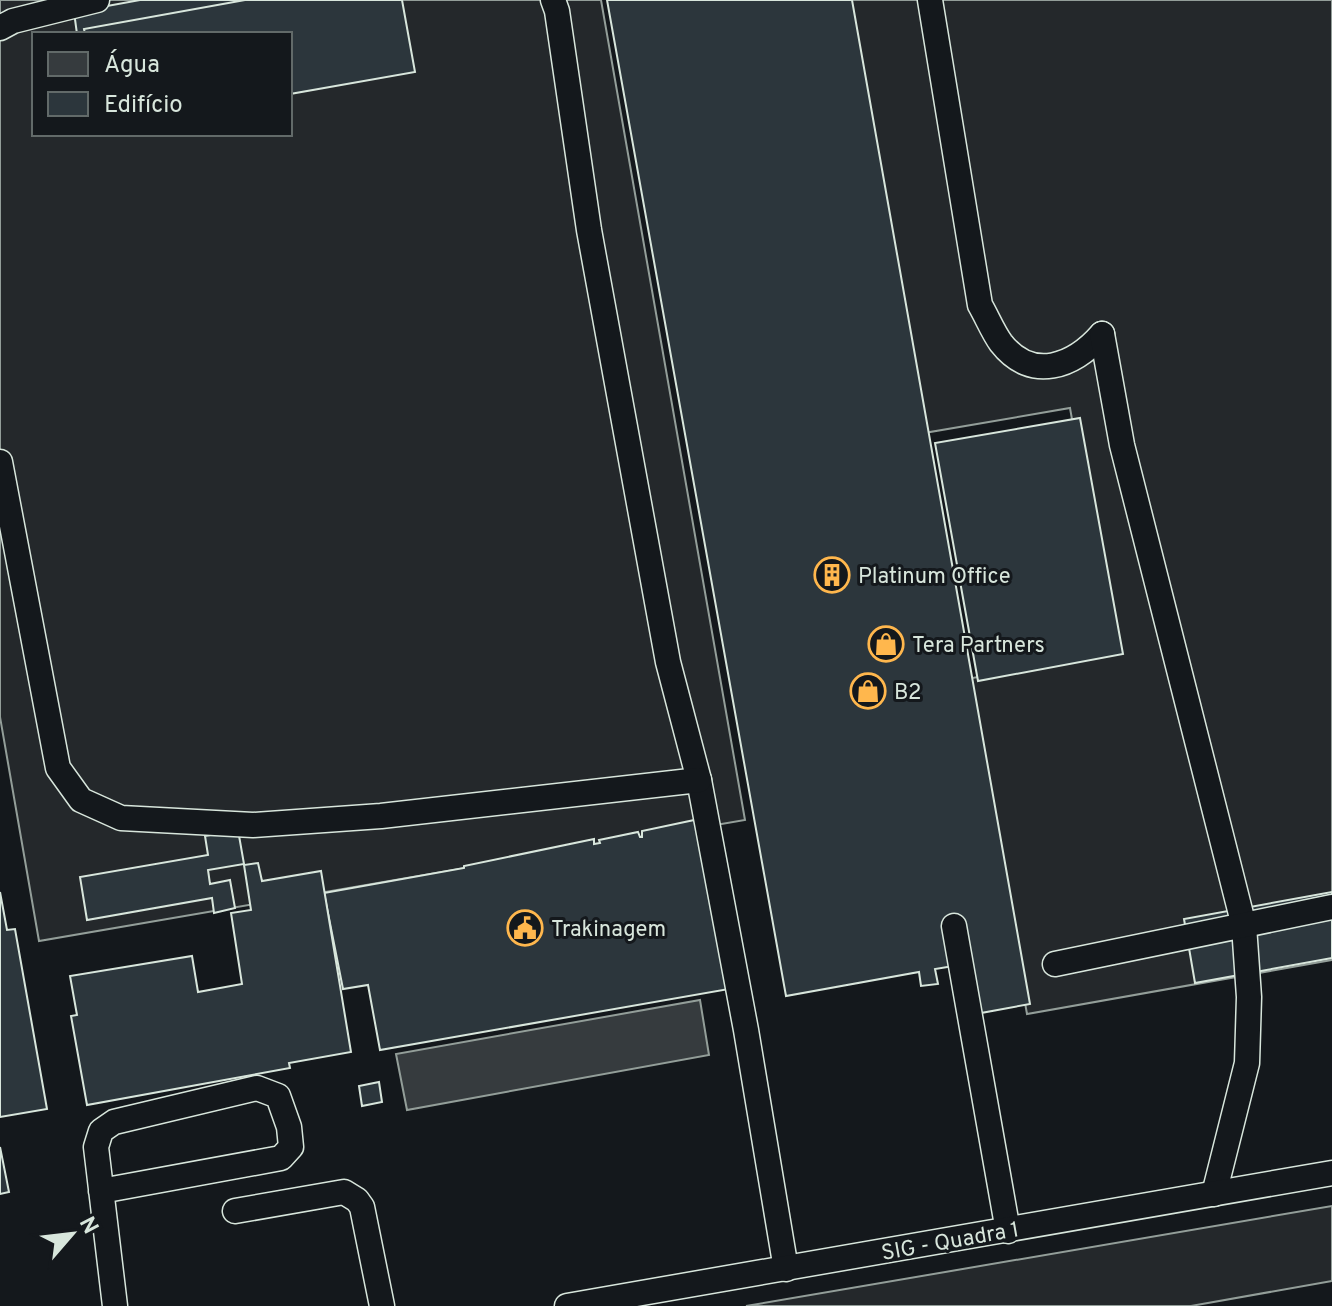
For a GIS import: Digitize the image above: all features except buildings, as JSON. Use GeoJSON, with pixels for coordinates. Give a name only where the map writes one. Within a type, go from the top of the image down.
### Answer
{"type":"FeatureCollection","features":[{"type":"Feature","properties":{"kind":"lane"},"geometry":{"type":"LineString","coordinates":[[0,28],[13,21],[97,0]]}},
{"type":"Feature","properties":{"kind":"lane"},"geometry":{"type":"LineString","coordinates":[[553,0],[589,230],[668,662],[699,780],[746,1030],[786,1269]]}},
{"type":"Feature","properties":{"kind":"lane"},"geometry":{"type":"LineString","coordinates":[[930,0],[980,305],[1002,345],[1027,365],[1053,366],[1075,360],[1088,351],[1102,334],[1122,445],[1244,926],[1249,997],[1247,1063],[1214,1194]]}},
{"type":"Feature","properties":{"kind":"lane"},"geometry":{"type":"LineString","coordinates":[[0,462],[58,768],[81,800],[121,818],[253,825],[381,816],[699,780]]}},
{"type":"Feature","properties":{"kind":"lane"},"geometry":{"type":"LineString","coordinates":[[1055,964],[1332,907]]}},
{"type":"Feature","properties":{"kind":"lane"},"geometry":{"type":"LineString","coordinates":[[954,926],[1008,1231]]}},
{"type":"Feature","properties":{"kind":"lane"},"geometry":{"type":"LineString","coordinates":[[101,1191],[281,1158],[291,1147],[289,1127],[278,1096],[257,1088],[114,1122],[101,1131],[96,1147],[101,1191],[115,1306]]}},
{"type":"Feature","properties":{"kind":"lane","name":"SIG - Quadra 1"},"geometry":{"type":"LineString","coordinates":[[567,1306],[673,1297],[786,1269],[1332,1173]]}},
{"type":"Feature","properties":{"kind":"lane"},"geometry":{"type":"LineString","coordinates":[[235,1211],[344,1192],[357,1200],[367,1225],[382,1306]]}},
{"type":"Feature","properties":{"kind":"shaded area"},"geometry":{"type":"Polygon","coordinates":[[[0,0],[601,0],[745,820],[39,941],[0,717],[0,0]]]}},
{"type":"Feature","properties":{"kind":"shaded area"},"geometry":{"type":"Polygon","coordinates":[[[845,0],[1332,0],[1332,960],[1027,1014],[967,679],[1113,652],[1070,408],[924,433],[845,0]]]}},
{"type":"Feature","properties":{"kind":"shaded area"},"geometry":{"type":"Polygon","coordinates":[[[1332,1206],[1332,1281],[1191,1306],[746,1306],[1332,1206]]]}},
{"type":"Feature","properties":{"kind":"water"},"geometry":{"type":"Polygon","coordinates":[[[700,1000],[709,1055],[407,1110],[396,1054],[700,1000]]]}},
{"type":"Feature","properties":{"kind":"place","name":"Platinum Office"},"geometry":{"type":"Point","coordinates":[832,575]}},
{"type":"Feature","properties":{"kind":"place","name":"Tera Partners"},"geometry":{"type":"Point","coordinates":[886,644]}},
{"type":"Feature","properties":{"kind":"place","name":"B2"},"geometry":{"type":"Point","coordinates":[868,691]}},
{"type":"Feature","properties":{"kind":"place","name":"Trakinagem"},"geometry":{"type":"Point","coordinates":[525,928]}}]}
